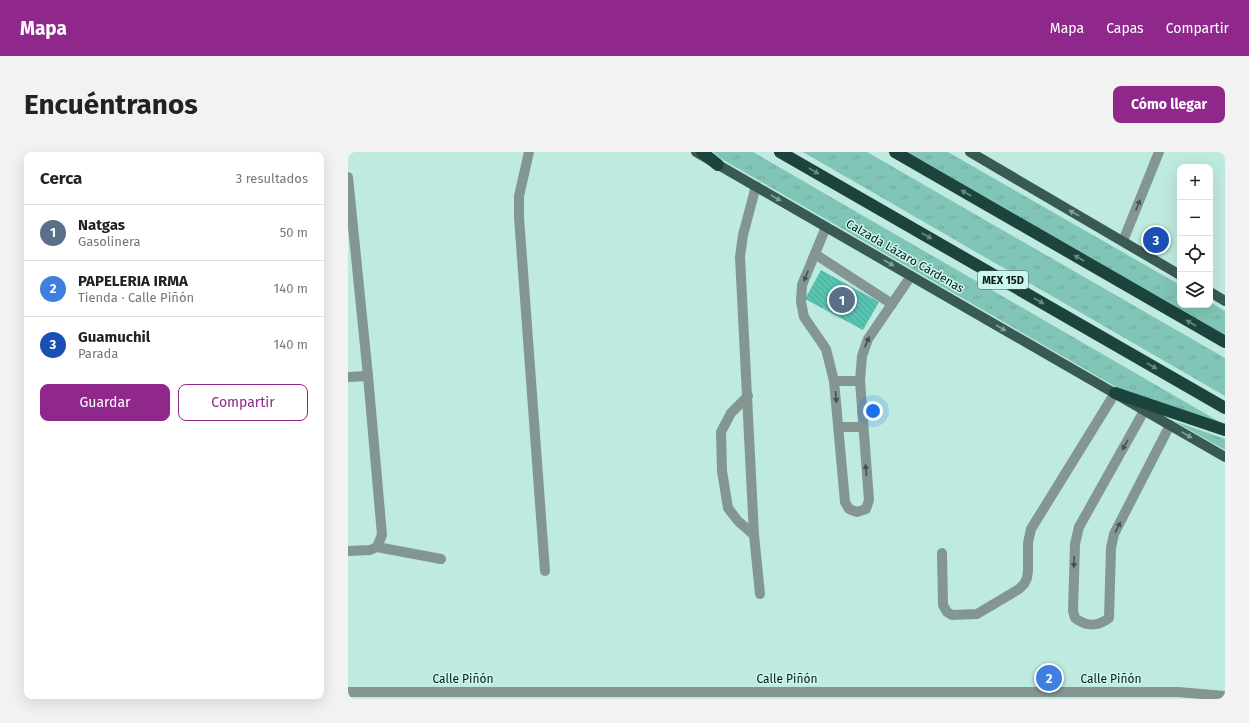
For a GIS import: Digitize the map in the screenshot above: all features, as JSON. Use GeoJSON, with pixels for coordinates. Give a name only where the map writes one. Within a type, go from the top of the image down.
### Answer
{"type":"FeatureCollection","features":[{"type":"Feature","properties":{"kind":"highway"},"geometry":{"type":"LineString","coordinates":[[702,152],[718,165]]}},
{"type":"Feature","properties":{"kind":"highway","name":"MEX 15D"},"geometry":{"type":"LineString","coordinates":[[780,152],[1225,408]]}},
{"type":"Feature","properties":{"kind":"highway"},"geometry":{"type":"LineString","coordinates":[[895,152],[1225,342]]}},
{"type":"Feature","properties":{"kind":"highway"},"geometry":{"type":"LineString","coordinates":[[1115,393],[1225,430]]}},
{"type":"Feature","properties":{"kind":"main road","name":"Calzada Lázaro Cárdenas"},"geometry":{"type":"LineString","coordinates":[[696,152],[1225,457]]}},
{"type":"Feature","properties":{"kind":"main road"},"geometry":{"type":"LineString","coordinates":[[970,152],[1177,272]]}},
{"type":"Feature","properties":{"kind":"main road"},"geometry":{"type":"LineString","coordinates":[[1213,294],[1225,301]]}},
{"type":"Feature","properties":{"kind":"street"},"geometry":{"type":"LineString","coordinates":[[530,152],[519,196],[519,217],[545,571]]}},
{"type":"Feature","properties":{"kind":"street"},"geometry":{"type":"LineString","coordinates":[[1123,241],[1159,152]]}},
{"type":"Feature","properties":{"kind":"street"},"geometry":{"type":"LineString","coordinates":[[348,176],[382,535],[377,547]]}},
{"type":"Feature","properties":{"kind":"street"},"geometry":{"type":"LineString","coordinates":[[756,186],[743,235],[740,258],[754,535],[760,594]]}},
{"type":"Feature","properties":{"kind":"street"},"geometry":{"type":"LineString","coordinates":[[826,227],[802,285],[801,302],[804,317],[826,348],[834,381],[845,502],[849,509],[857,512],[866,509],[869,500],[860,381],[862,356],[868,339],[911,276]]}},
{"type":"Feature","properties":{"kind":"street"},"geometry":{"type":"LineString","coordinates":[[815,254],[892,304]]}},
{"type":"Feature","properties":{"kind":"street"},"geometry":{"type":"LineString","coordinates":[[348,377],[368,376]]}},
{"type":"Feature","properties":{"kind":"street"},"geometry":{"type":"LineString","coordinates":[[834,381],[860,381]]}},
{"type":"Feature","properties":{"kind":"street"},"geometry":{"type":"LineString","coordinates":[[942,553],[943,605],[947,612],[952,615],[977,614],[1019,589],[1027,578],[1028,543],[1031,529],[1115,393]]}},
{"type":"Feature","properties":{"kind":"street"},"geometry":{"type":"LineString","coordinates":[[748,396],[731,413],[721,432],[722,471],[728,508],[738,521],[754,535]]}},
{"type":"Feature","properties":{"kind":"street"},"geometry":{"type":"LineString","coordinates":[[1144,411],[1079,527],[1075,544],[1073,611],[1075,618],[1086,625],[1102,624],[1109,618],[1111,548],[1114,534],[1170,426]]}},
{"type":"Feature","properties":{"kind":"street"},"geometry":{"type":"LineString","coordinates":[[838,427],[863,427]]}},
{"type":"Feature","properties":{"kind":"street"},"geometry":{"type":"LineString","coordinates":[[348,551],[370,550],[377,547],[441,559]]}},
{"type":"Feature","properties":{"kind":"street","name":"Calle Piñón"},"geometry":{"type":"LineString","coordinates":[[348,692],[412,696],[1082,696],[1178,692],[1225,696]]}},
{"type":"Feature","properties":{"kind":"street"},"geometry":{"type":"LineString","coordinates":[[1178,692],[1188,699]]}},
{"type":"Feature","properties":{"kind":"green space"},"geometry":{"type":"Polygon","coordinates":[[[713,152],[753,152],[1225,426],[1116,387],[720,158],[713,152]]]}},
{"type":"Feature","properties":{"kind":"green space"},"geometry":{"type":"Polygon","coordinates":[[[803,152],[867,152],[1225,358],[1225,396],[803,152]]]}},
{"type":"Feature","properties":{"kind":"green space"},"geometry":{"type":"Polygon","coordinates":[[[905,152],[948,152],[1177,283],[1177,308],[1213,308],[1213,304],[1225,311],[1225,337],[905,152]]]}},
{"type":"Feature","properties":{"kind":"green space"},"geometry":{"type":"Polygon","coordinates":[[[1174,421],[1225,439],[1225,450],[1174,421]]]}},
{"type":"Feature","properties":{"kind":"building"},"geometry":{"type":"Polygon","coordinates":[[[821,270],[879,302],[863,330],[805,299],[821,270]]]}},
{"type":"Feature","properties":{"kind":"place","name":"Guamuchil"},"geometry":{"type":"Point","coordinates":[1156,240]}},
{"type":"Feature","properties":{"kind":"place","name":"Natgas"},"geometry":{"type":"Point","coordinates":[842,300]}},
{"type":"Feature","properties":{"kind":"place","name":"PAPELERIA IRMA"},"geometry":{"type":"Point","coordinates":[1049,678]}}]}
